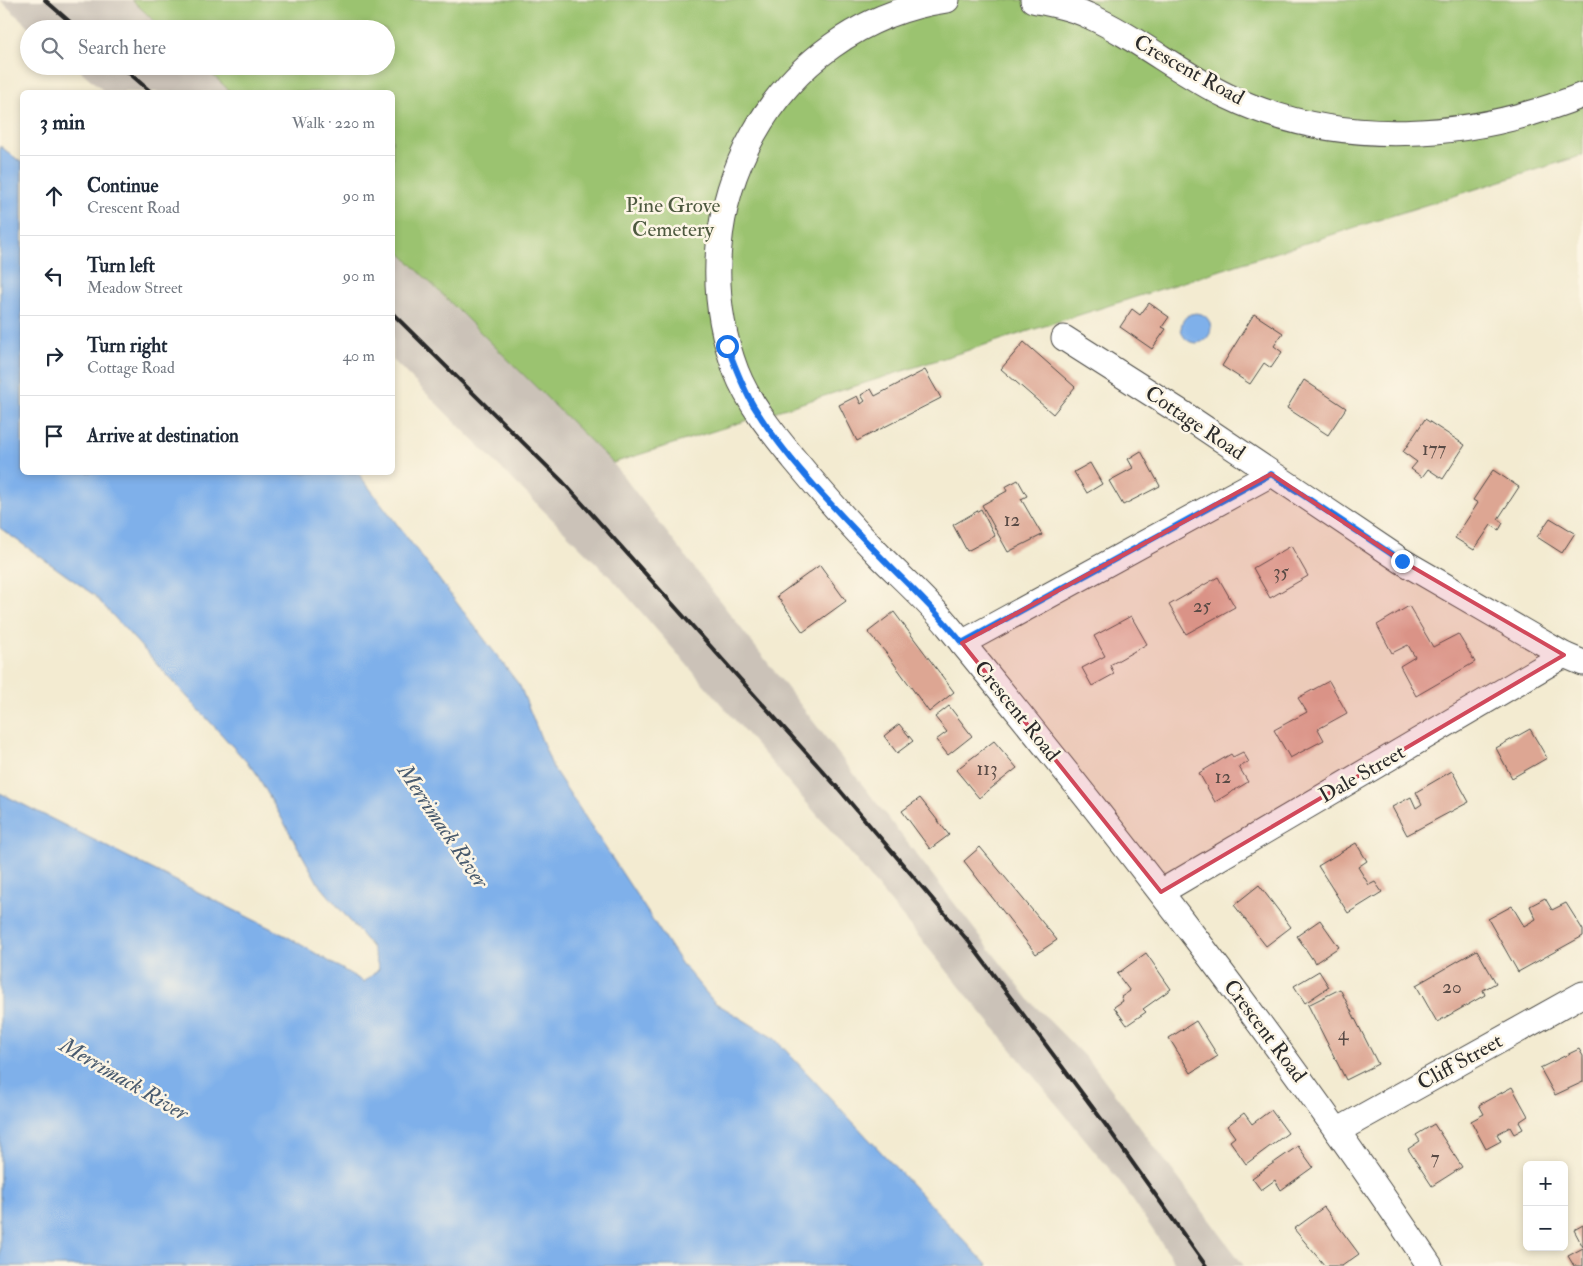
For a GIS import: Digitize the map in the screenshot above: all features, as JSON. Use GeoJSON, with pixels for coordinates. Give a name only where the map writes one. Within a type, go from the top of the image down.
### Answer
{"type":"FeatureCollection","features":[{"type":"Feature","properties":{"kind":"street","name":"Crescent Road"},"geometry":{"type":"LineString","coordinates":[[947,0],[898,11],[869,23],[816,59],[772,104],[739,159],[729,189],[717,250],[717,282],[727,346],[738,376],[753,405],[771,431],[819,489],[878,554],[946,623],[1161,892],[1337,1131],[1430,1266]]}},
{"type":"Feature","properties":{"kind":"street","name":"Crescent Road"},"geometry":{"type":"LineString","coordinates":[[1033,0],[1086,14],[1115,28],[1228,97],[1289,119],[1353,131],[1417,134],[1465,128],[1548,109],[1583,95]]}},
{"type":"Feature","properties":{"kind":"street","name":"Cottage Road"},"geometry":{"type":"LineString","coordinates":[[1064,338],[1185,415],[1402,561],[1573,659]]}},
{"type":"Feature","properties":{"kind":"street"},"geometry":{"type":"LineString","coordinates":[[962,643],[1271,474]]}},
{"type":"Feature","properties":{"kind":"street","name":"Dale Street"},"geometry":{"type":"LineString","coordinates":[[1161,892],[1573,659]]}},
{"type":"Feature","properties":{"kind":"street","name":"Cliff Street"},"geometry":{"type":"LineString","coordinates":[[1337,1131],[1583,994]]}},
{"type":"Feature","properties":{"kind":"highlighted area"},"geometry":{"type":"Polygon","coordinates":[[[1271,474],[1402,561],[1564,655],[1161,892],[962,643],[1271,474]]]}},
{"type":"Feature","properties":{"kind":"shaded area"},"geometry":{"type":"Polygon","coordinates":[[[0,0],[132,0],[153,20],[21,20],[0,0]]]}},
{"type":"Feature","properties":{"kind":"shaded area"},"geometry":{"type":"Polygon","coordinates":[[[85,75],[213,75],[229,90],[103,90],[85,75]]]}},
{"type":"Feature","properties":{"kind":"shaded area"},"geometry":{"type":"Polygon","coordinates":[[[395,249],[613,463],[1030,1001],[1094,1066],[1244,1266],[1177,1266],[1121,1183],[851,854],[616,583],[395,362],[395,249]]]}},
{"type":"Feature","properties":{"kind":"green space","name":"Pine Grove Cemetery"},"geometry":{"type":"Polygon","coordinates":[[[132,0],[1583,0],[1583,155],[613,463],[395,248],[395,90],[229,90],[213,75],[395,75],[395,20],[153,20],[132,0]]]}},
{"type":"Feature","properties":{"kind":"water","name":"Merrimack River"},"geometry":{"type":"Polygon","coordinates":[[[0,146],[20,161],[20,475],[360,475],[520,686],[553,768],[681,963],[714,1002],[775,1039],[988,1266],[0,1266],[0,793],[288,937],[364,982],[379,969],[372,947],[318,883],[255,771],[94,595],[0,528],[0,146]]]}},
{"type":"Feature","properties":{"kind":"water"},"geometry":{"type":"Polygon","coordinates":[[[1196,313],[1202,314],[1210,322],[1210,334],[1202,342],[1196,343],[1190,342],[1182,334],[1181,328],[1182,322],[1190,314],[1196,313]]]}},
{"type":"Feature","properties":{"kind":"building"},"geometry":{"type":"Polygon","coordinates":[[[1149,303],[1169,317],[1162,327],[1166,329],[1152,349],[1120,327],[1132,309],[1140,315],[1149,303]]]}},
{"type":"Feature","properties":{"kind":"building"},"geometry":{"type":"Polygon","coordinates":[[[1254,314],[1283,333],[1274,346],[1282,352],[1271,368],[1264,363],[1250,384],[1222,366],[1254,314]]]}},
{"type":"Feature","properties":{"kind":"building"},"geometry":{"type":"Polygon","coordinates":[[[1024,342],[1075,387],[1053,414],[1001,369],[1024,342]]]}},
{"type":"Feature","properties":{"kind":"building"},"geometry":{"type":"Polygon","coordinates":[[[925,370],[941,398],[857,441],[839,405],[857,396],[861,404],[865,401],[861,395],[871,389],[875,396],[925,370]]]}},
{"type":"Feature","properties":{"kind":"building"},"geometry":{"type":"Polygon","coordinates":[[[1304,380],[1346,408],[1328,435],[1287,408],[1304,380]]]}},
{"type":"Feature","properties":{"kind":"building"},"geometry":{"type":"Polygon","coordinates":[[[1425,419],[1465,445],[1443,479],[1428,469],[1422,477],[1411,469],[1417,462],[1403,452],[1425,419]]]}},
{"type":"Feature","properties":{"kind":"building"},"geometry":{"type":"Polygon","coordinates":[[[1141,451],[1160,486],[1123,505],[1109,481],[1133,468],[1128,459],[1141,451]]]}},
{"type":"Feature","properties":{"kind":"building"},"geometry":{"type":"Polygon","coordinates":[[[1090,463],[1102,484],[1087,493],[1074,472],[1090,463]]]}},
{"type":"Feature","properties":{"kind":"building"},"geometry":{"type":"Polygon","coordinates":[[[1493,470],[1519,487],[1498,519],[1503,523],[1499,530],[1491,525],[1474,550],[1455,538],[1478,503],[1473,500],[1493,470]]]}},
{"type":"Feature","properties":{"kind":"building"},"geometry":{"type":"Polygon","coordinates":[[[1018,480],[1027,496],[1021,499],[1042,535],[1008,552],[982,505],[1007,491],[1005,487],[1018,480]]]}},
{"type":"Feature","properties":{"kind":"building"},"geometry":{"type":"Polygon","coordinates":[[[981,509],[995,536],[967,551],[953,525],[981,509]]]}},
{"type":"Feature","properties":{"kind":"building"},"geometry":{"type":"Polygon","coordinates":[[[1550,518],[1575,533],[1562,553],[1537,537],[1550,518]]]}},
{"type":"Feature","properties":{"kind":"building"},"geometry":{"type":"Polygon","coordinates":[[[1291,546],[1308,576],[1270,598],[1253,568],[1291,546]]]}},
{"type":"Feature","properties":{"kind":"building"},"geometry":{"type":"Polygon","coordinates":[[[820,565],[846,601],[803,632],[777,596],[820,565]]]}},
{"type":"Feature","properties":{"kind":"building"},"geometry":{"type":"Polygon","coordinates":[[[1218,577],[1235,607],[1186,634],[1169,605],[1218,577]]]}},
{"type":"Feature","properties":{"kind":"building"},"geometry":{"type":"Polygon","coordinates":[[[1409,606],[1433,647],[1458,634],[1475,662],[1416,696],[1400,666],[1415,657],[1408,645],[1392,653],[1377,625],[1409,606]]]}},
{"type":"Feature","properties":{"kind":"building"},"geometry":{"type":"Polygon","coordinates":[[[894,612],[954,692],[929,712],[887,654],[868,632],[894,612]]]}},
{"type":"Feature","properties":{"kind":"building"},"geometry":{"type":"Polygon","coordinates":[[[1131,616],[1147,644],[1110,665],[1114,674],[1092,686],[1082,668],[1105,656],[1094,636],[1131,616]]]}},
{"type":"Feature","properties":{"kind":"building"},"geometry":{"type":"Polygon","coordinates":[[[1329,681],[1347,713],[1318,729],[1324,740],[1290,758],[1274,730],[1307,712],[1298,698],[1329,681]]]}},
{"type":"Feature","properties":{"kind":"building"},"geometry":{"type":"Polygon","coordinates":[[[949,706],[972,736],[948,755],[936,740],[947,732],[935,717],[949,706]]]}},
{"type":"Feature","properties":{"kind":"building"},"geometry":{"type":"Polygon","coordinates":[[[899,724],[913,741],[897,753],[884,736],[899,724]]]}},
{"type":"Feature","properties":{"kind":"building"},"geometry":{"type":"Polygon","coordinates":[[[1530,729],[1547,758],[1512,778],[1496,748],[1530,729]]]}},
{"type":"Feature","properties":{"kind":"building"},"geometry":{"type":"Polygon","coordinates":[[[994,741],[1017,768],[979,798],[956,770],[994,741]]]}},
{"type":"Feature","properties":{"kind":"building"},"geometry":{"type":"Polygon","coordinates":[[[1243,752],[1249,762],[1239,767],[1248,782],[1215,802],[1199,773],[1231,754],[1233,757],[1243,752]]]}},
{"type":"Feature","properties":{"kind":"building"},"geometry":{"type":"Polygon","coordinates":[[[1452,771],[1469,802],[1407,835],[1392,807],[1411,797],[1416,808],[1422,804],[1416,792],[1452,771]]]}},
{"type":"Feature","properties":{"kind":"building"},"geometry":{"type":"Polygon","coordinates":[[[920,798],[949,835],[930,849],[902,811],[920,798]]]}},
{"type":"Feature","properties":{"kind":"building"},"geometry":{"type":"Polygon","coordinates":[[[1356,843],[1367,861],[1358,867],[1369,885],[1375,882],[1382,892],[1348,913],[1318,866],[1356,843]]]}},
{"type":"Feature","properties":{"kind":"building"},"geometry":{"type":"Polygon","coordinates":[[[980,847],[1057,940],[1036,954],[964,861],[980,847]]]}},
{"type":"Feature","properties":{"kind":"building"},"geometry":{"type":"Polygon","coordinates":[[[1259,885],[1291,927],[1266,946],[1234,905],[1259,885]]]}},
{"type":"Feature","properties":{"kind":"building"},"geometry":{"type":"Polygon","coordinates":[[[1545,898],[1552,910],[1566,903],[1583,930],[1583,936],[1518,972],[1488,919],[1512,906],[1524,926],[1536,919],[1530,906],[1545,898]]]}},
{"type":"Feature","properties":{"kind":"building"},"geometry":{"type":"Polygon","coordinates":[[[1320,920],[1339,947],[1315,963],[1297,936],[1320,920]]]}},
{"type":"Feature","properties":{"kind":"building"},"geometry":{"type":"Polygon","coordinates":[[[1477,950],[1496,983],[1483,990],[1485,995],[1437,1022],[1416,985],[1477,950]]]}},
{"type":"Feature","properties":{"kind":"building"},"geometry":{"type":"Polygon","coordinates":[[[1146,953],[1171,989],[1143,1009],[1146,1012],[1127,1025],[1114,1007],[1123,1001],[1121,997],[1130,991],[1117,974],[1146,953]]]}},
{"type":"Feature","properties":{"kind":"building"},"geometry":{"type":"Polygon","coordinates":[[[1319,971],[1329,987],[1305,1003],[1294,986],[1319,971]]]}},
{"type":"Feature","properties":{"kind":"building"},"geometry":{"type":"Polygon","coordinates":[[[1340,989],[1378,1064],[1346,1080],[1308,1005],[1340,989]]]}},
{"type":"Feature","properties":{"kind":"building"},"geometry":{"type":"Polygon","coordinates":[[[1196,1021],[1218,1056],[1191,1073],[1169,1038],[1196,1021]]]}},
{"type":"Feature","properties":{"kind":"building"},"geometry":{"type":"Polygon","coordinates":[[[1579,1049],[1583,1056],[1583,1082],[1555,1095],[1540,1068],[1579,1049]]]}},
{"type":"Feature","properties":{"kind":"building"},"geometry":{"type":"Polygon","coordinates":[[[1512,1087],[1528,1116],[1519,1122],[1523,1129],[1514,1134],[1510,1127],[1497,1134],[1501,1141],[1486,1149],[1471,1121],[1484,1114],[1479,1105],[1512,1087]]]}},
{"type":"Feature","properties":{"kind":"building"},"geometry":{"type":"Polygon","coordinates":[[[1271,1110],[1288,1133],[1246,1164],[1230,1141],[1235,1137],[1227,1126],[1244,1113],[1252,1124],[1271,1110]]]}},
{"type":"Feature","properties":{"kind":"building"},"geometry":{"type":"Polygon","coordinates":[[[1434,1124],[1462,1167],[1432,1186],[1408,1149],[1420,1141],[1416,1135],[1434,1124]]]}},
{"type":"Feature","properties":{"kind":"building"},"geometry":{"type":"Polygon","coordinates":[[[1298,1146],[1313,1167],[1281,1190],[1275,1180],[1261,1190],[1252,1178],[1298,1146]]]}},
{"type":"Feature","properties":{"kind":"building"},"geometry":{"type":"Polygon","coordinates":[[[1324,1207],[1359,1254],[1342,1266],[1325,1266],[1294,1229],[1324,1207]]]}},
{"type":"Feature","properties":{"kind":"building"},"geometry":{"type":"Polygon","coordinates":[[[1583,1225],[1583,1247],[1574,1230],[1583,1225]]]}},
{"type":"Feature","properties":{"kind":"building"},"geometry":{"type":"Polygon","coordinates":[[[1583,1248],[1583,1266],[1574,1266],[1568,1256],[1583,1248]]]}},
{"type":"Feature","properties":{"kind":"railway"},"geometry":{"type":"LineString","coordinates":[[45,0],[68,20]]}},
{"type":"Feature","properties":{"kind":"railway"},"geometry":{"type":"LineString","coordinates":[[131,75],[149,90]]}},
{"type":"Feature","properties":{"kind":"railway"},"geometry":{"type":"LineString","coordinates":[[395,316],[563,482],[837,787],[969,942],[1105,1124],[1206,1266]]}},
{"type":"Feature","properties":{"kind":"route"},"geometry":{"type":"LineString","coordinates":[[727,346],[738,376],[753,405],[771,431],[812,481],[878,554],[946,623],[962,643],[1271,474],[1402,561]]}}]}
